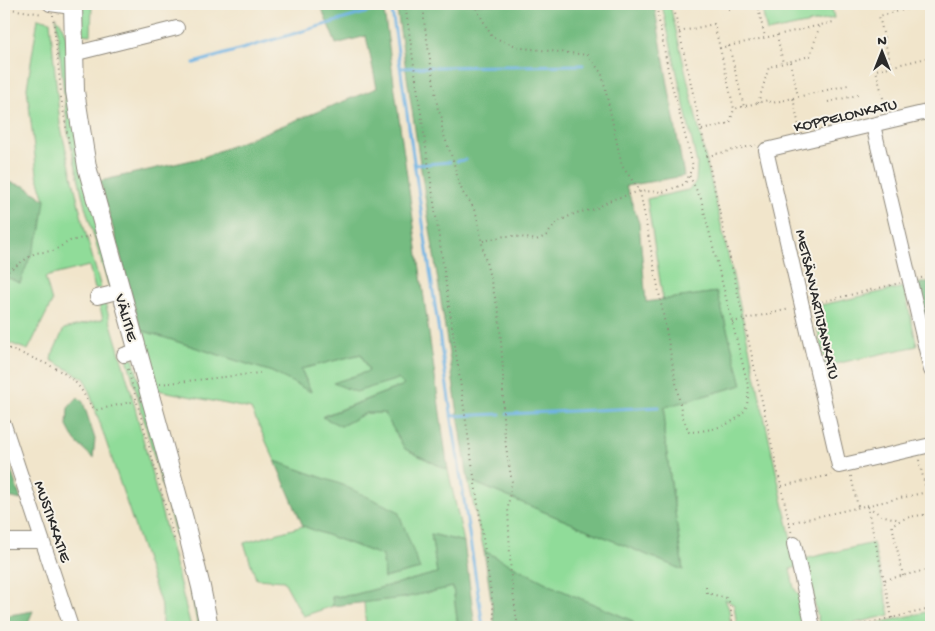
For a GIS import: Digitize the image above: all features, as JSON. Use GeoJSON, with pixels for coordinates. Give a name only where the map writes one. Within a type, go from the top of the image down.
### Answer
{"type":"FeatureCollection","features":[{"type":"Feature","properties":{"kind":"main road","name":"VÄLITIE"},"geometry":{"type":"LineString","coordinates":[[73,6],[65,55],[87,167],[121,291],[131,353],[147,386],[191,549],[209,627]]}},
{"type":"Feature","properties":{"kind":"street"},"geometry":{"type":"LineString","coordinates":[[49,8],[73,6]]}},
{"type":"Feature","properties":{"kind":"street"},"geometry":{"type":"LineString","coordinates":[[65,55],[177,28]]}},
{"type":"Feature","properties":{"kind":"street","name":"KOPPELONKATU"},"geometry":{"type":"LineString","coordinates":[[762,147],[873,125],[931,111]]}},
{"type":"Feature","properties":{"kind":"street"},"geometry":{"type":"LineString","coordinates":[[873,125],[931,370]]}},
{"type":"Feature","properties":{"kind":"street","name":"METSÄNVARTIJANKATU"},"geometry":{"type":"LineString","coordinates":[[762,147],[841,470]]}},
{"type":"Feature","properties":{"kind":"street"},"geometry":{"type":"LineString","coordinates":[[97,297],[121,291]]}},
{"type":"Feature","properties":{"kind":"street","name":"MUSTIKKATIE"},"geometry":{"type":"LineString","coordinates":[[4,425],[71,627]]}},
{"type":"Feature","properties":{"kind":"street"},"geometry":{"type":"LineString","coordinates":[[841,470],[931,445]]}},
{"type":"Feature","properties":{"kind":"street"},"geometry":{"type":"LineString","coordinates":[[4,541],[42,541]]}},
{"type":"Feature","properties":{"kind":"street"},"geometry":{"type":"LineString","coordinates":[[794,544],[813,627]]}},
{"type":"Feature","properties":{"kind":"path"},"geometry":{"type":"LineString","coordinates":[[405,4],[496,627]]}},
{"type":"Feature","properties":{"kind":"path"},"geometry":{"type":"LineString","coordinates":[[422,4],[438,110],[442,118],[442,130],[447,140],[460,186],[477,216],[499,313],[506,447],[512,482],[508,508],[511,579],[518,627]]}},
{"type":"Feature","properties":{"kind":"path"},"geometry":{"type":"LineString","coordinates":[[474,4],[492,37],[522,48],[588,55],[602,74],[622,166],[640,191],[682,415],[690,432],[702,431],[735,421],[746,408],[749,389],[701,199],[689,175]]}},
{"type":"Feature","properties":{"kind":"path"},"geometry":{"type":"LineString","coordinates":[[482,241],[505,236],[536,240],[546,236],[557,222],[576,212],[595,209],[610,200],[640,191],[663,192],[684,184],[693,166],[668,70],[656,4]]}},
{"type":"Feature","properties":{"kind":"path"},"geometry":{"type":"LineString","coordinates":[[673,4],[794,544]]}},
{"type":"Feature","properties":{"kind":"path"},"geometry":{"type":"LineString","coordinates":[[728,4],[729,8],[750,4]]}},
{"type":"Feature","properties":{"kind":"path"},"geometry":{"type":"LineString","coordinates":[[757,4],[765,37]]}},
{"type":"Feature","properties":{"kind":"path"},"geometry":{"type":"LineString","coordinates":[[892,4],[894,12]]}},
{"type":"Feature","properties":{"kind":"path"},"geometry":{"type":"LineString","coordinates":[[892,67],[879,16],[928,6],[931,36]]}},
{"type":"Feature","properties":{"kind":"path"},"geometry":{"type":"LineString","coordinates":[[4,8],[49,8],[65,55]]}},
{"type":"Feature","properties":{"kind":"path"},"geometry":{"type":"LineString","coordinates":[[720,48],[834,22]]}},
{"type":"Feature","properties":{"kind":"path"},"geometry":{"type":"LineString","coordinates":[[679,32],[714,24],[734,109],[730,123],[701,130]]}},
{"type":"Feature","properties":{"kind":"path"},"geometry":{"type":"LineString","coordinates":[[758,103],[769,67],[810,56],[820,25]]}},
{"type":"Feature","properties":{"kind":"path"},"geometry":{"type":"LineString","coordinates":[[777,34],[783,63]]}},
{"type":"Feature","properties":{"kind":"path"},"geometry":{"type":"LineString","coordinates":[[729,45],[744,107]]}},
{"type":"Feature","properties":{"kind":"path"},"geometry":{"type":"LineString","coordinates":[[882,98],[876,70],[931,57]]}},
{"type":"Feature","properties":{"kind":"path"},"geometry":{"type":"LineString","coordinates":[[790,62],[798,96]]}},
{"type":"Feature","properties":{"kind":"path"},"geometry":{"type":"LineString","coordinates":[[734,109],[768,100],[772,102],[848,85]]}},
{"type":"Feature","properties":{"kind":"path"},"geometry":{"type":"LineString","coordinates":[[828,102],[858,96]]}},
{"type":"Feature","properties":{"kind":"path"},"geometry":{"type":"LineString","coordinates":[[793,98],[801,134]]}},
{"type":"Feature","properties":{"kind":"path"},"geometry":{"type":"LineString","coordinates":[[707,156],[762,147]]}},
{"type":"Feature","properties":{"kind":"path"},"geometry":{"type":"LineString","coordinates":[[4,274],[35,253],[53,251],[70,241],[91,236]]}},
{"type":"Feature","properties":{"kind":"path"},"geometry":{"type":"LineString","coordinates":[[732,322],[931,276]]}},
{"type":"Feature","properties":{"kind":"path"},"geometry":{"type":"LineString","coordinates":[[4,348],[64,372],[77,384],[89,404],[96,410],[136,401]]}},
{"type":"Feature","properties":{"kind":"path"},"geometry":{"type":"LineString","coordinates":[[131,353],[136,401],[177,549]]}},
{"type":"Feature","properties":{"kind":"path"},"geometry":{"type":"LineString","coordinates":[[147,386],[260,373]]}},
{"type":"Feature","properties":{"kind":"path"},"geometry":{"type":"LineString","coordinates":[[903,576],[892,526],[900,520],[916,515],[927,515],[931,512],[918,455]]}},
{"type":"Feature","properties":{"kind":"path"},"geometry":{"type":"LineString","coordinates":[[781,486],[841,470],[858,507]]}},
{"type":"Feature","properties":{"kind":"path"},"geometry":{"type":"LineString","coordinates":[[789,523],[927,492]]}},
{"type":"Feature","properties":{"kind":"path"},"geometry":{"type":"LineString","coordinates":[[866,506],[881,515],[900,520]]}},
{"type":"Feature","properties":{"kind":"path"},"geometry":{"type":"LineString","coordinates":[[866,506],[892,618]]}},
{"type":"Feature","properties":{"kind":"path"},"geometry":{"type":"LineString","coordinates":[[927,515],[931,536]]}},
{"type":"Feature","properties":{"kind":"path"},"geometry":{"type":"LineString","coordinates":[[884,580],[931,569]]}},
{"type":"Feature","properties":{"kind":"path"},"geometry":{"type":"LineString","coordinates":[[706,587],[707,593],[710,595],[726,598],[730,604],[733,627]]}},
{"type":"Feature","properties":{"kind":"path"},"geometry":{"type":"LineString","coordinates":[[851,627],[931,609]]}},
{"type":"Feature","properties":{"kind":"green space"},"geometry":{"type":"Polygon","coordinates":[[[82,4],[92,4],[91,35],[79,34],[82,4]]]}},
{"type":"Feature","properties":{"kind":"green space"},"geometry":{"type":"Polygon","coordinates":[[[320,4],[383,4],[448,470],[405,449],[384,413],[366,413],[341,426],[322,417],[404,385],[398,379],[356,392],[333,383],[369,371],[361,354],[301,369],[311,392],[272,372],[141,330],[100,181],[201,158],[377,88],[366,36],[336,44],[320,4]]]}},
{"type":"Feature","properties":{"kind":"green space"},"geometry":{"type":"Polygon","coordinates":[[[396,4],[654,4],[684,176],[626,186],[639,223],[646,302],[717,292],[742,385],[665,407],[664,433],[683,570],[468,480],[396,4]]]}},
{"type":"Feature","properties":{"kind":"green space"},"geometry":{"type":"Polygon","coordinates":[[[761,4],[831,4],[834,18],[767,32],[761,4]]]}},
{"type":"Feature","properties":{"kind":"green space"},"geometry":{"type":"Polygon","coordinates":[[[662,5],[670,5],[740,306],[797,567],[790,569],[794,588],[808,609],[811,627],[737,627],[734,605],[725,599],[729,609],[731,627],[634,627],[633,621],[556,588],[484,551],[468,480],[683,570],[664,433],[665,407],[742,385],[717,292],[663,300],[647,199],[688,190],[696,182],[697,164],[662,5]]]}},
{"type":"Feature","properties":{"kind":"green space"},"geometry":{"type":"Polygon","coordinates":[[[56,17],[61,23],[66,36],[112,286],[109,287],[84,203],[68,132],[56,17]]]}},
{"type":"Feature","properties":{"kind":"green space"},"geometry":{"type":"Polygon","coordinates":[[[38,18],[50,21],[60,124],[84,227],[101,288],[95,289],[89,266],[45,277],[52,302],[28,350],[4,341],[4,276],[20,283],[45,200],[37,174],[27,88],[38,18]]]}},
{"type":"Feature","properties":{"kind":"green space"},"geometry":{"type":"Polygon","coordinates":[[[4,181],[25,186],[45,200],[41,229],[20,283],[4,276],[4,181]]]}},
{"type":"Feature","properties":{"kind":"green space"},"geometry":{"type":"Polygon","coordinates":[[[931,281],[931,346],[917,284],[931,281]]]}},
{"type":"Feature","properties":{"kind":"green space"},"geometry":{"type":"Polygon","coordinates":[[[904,287],[917,346],[826,366],[812,307],[904,287]]]}},
{"type":"Feature","properties":{"kind":"green space"},"geometry":{"type":"Polygon","coordinates":[[[105,303],[131,392],[191,627],[162,627],[162,608],[85,379],[51,360],[64,329],[103,319],[99,304],[105,303]]]}},
{"type":"Feature","properties":{"kind":"green space"},"geometry":{"type":"Polygon","coordinates":[[[141,330],[272,372],[311,391],[301,369],[361,354],[369,371],[334,383],[356,391],[398,379],[404,385],[323,416],[341,426],[366,413],[384,413],[405,449],[448,470],[464,542],[431,534],[437,573],[353,595],[332,597],[333,606],[303,616],[284,581],[256,579],[244,543],[303,526],[383,556],[384,578],[420,569],[412,551],[340,484],[275,461],[251,409],[158,390],[141,330]]]}},
{"type":"Feature","properties":{"kind":"green space"},"geometry":{"type":"Polygon","coordinates":[[[127,358],[133,358],[204,627],[198,627],[190,587],[127,358]]]}},
{"type":"Feature","properties":{"kind":"green space"},"geometry":{"type":"Polygon","coordinates":[[[78,397],[83,402],[95,439],[93,458],[75,441],[67,426],[68,408],[78,397]]]}},
{"type":"Feature","properties":{"kind":"green space"},"geometry":{"type":"Polygon","coordinates":[[[4,450],[21,500],[4,496],[4,450]]]}},
{"type":"Feature","properties":{"kind":"green space"},"geometry":{"type":"Polygon","coordinates":[[[275,461],[340,484],[398,511],[420,569],[384,578],[383,556],[303,526],[275,461]]]}},
{"type":"Feature","properties":{"kind":"green space"},"geometry":{"type":"Polygon","coordinates":[[[431,534],[464,542],[475,627],[458,627],[453,587],[403,598],[333,606],[332,597],[353,595],[437,573],[431,534]]]}},
{"type":"Feature","properties":{"kind":"green space"},"geometry":{"type":"Polygon","coordinates":[[[873,543],[890,615],[838,627],[820,627],[804,559],[873,543]]]}},
{"type":"Feature","properties":{"kind":"green space"},"geometry":{"type":"Polygon","coordinates":[[[484,551],[556,588],[633,621],[634,627],[495,627],[484,551]]]}},
{"type":"Feature","properties":{"kind":"green space"},"geometry":{"type":"Polygon","coordinates":[[[453,587],[458,627],[366,627],[364,602],[403,598],[453,587]]]}},
{"type":"Feature","properties":{"kind":"green space"},"geometry":{"type":"Polygon","coordinates":[[[33,611],[26,627],[4,627],[4,616],[33,611]]]}},
{"type":"Feature","properties":{"kind":"green space"},"geometry":{"type":"Polygon","coordinates":[[[931,611],[931,627],[901,627],[899,625],[890,627],[860,627],[931,611]]]}},
{"type":"Feature","properties":{"kind":"waterway"},"geometry":{"type":"LineString","coordinates":[[391,4],[483,627]]}},
{"type":"Feature","properties":{"kind":"waterway"},"geometry":{"type":"LineString","coordinates":[[194,63],[392,5]]}},
{"type":"Feature","properties":{"kind":"waterway"},"geometry":{"type":"LineString","coordinates":[[435,67],[583,65]]}},
{"type":"Feature","properties":{"kind":"waterway"},"geometry":{"type":"LineString","coordinates":[[401,68],[432,67]]}},
{"type":"Feature","properties":{"kind":"waterway"},"geometry":{"type":"LineString","coordinates":[[457,161],[466,160]]}},
{"type":"Feature","properties":{"kind":"waterway"},"geometry":{"type":"LineString","coordinates":[[415,165],[450,162]]}},
{"type":"Feature","properties":{"kind":"waterway"},"geometry":{"type":"LineString","coordinates":[[507,414],[659,407]]}},
{"type":"Feature","properties":{"kind":"waterway"},"geometry":{"type":"LineString","coordinates":[[451,416],[500,414]]}}]}
